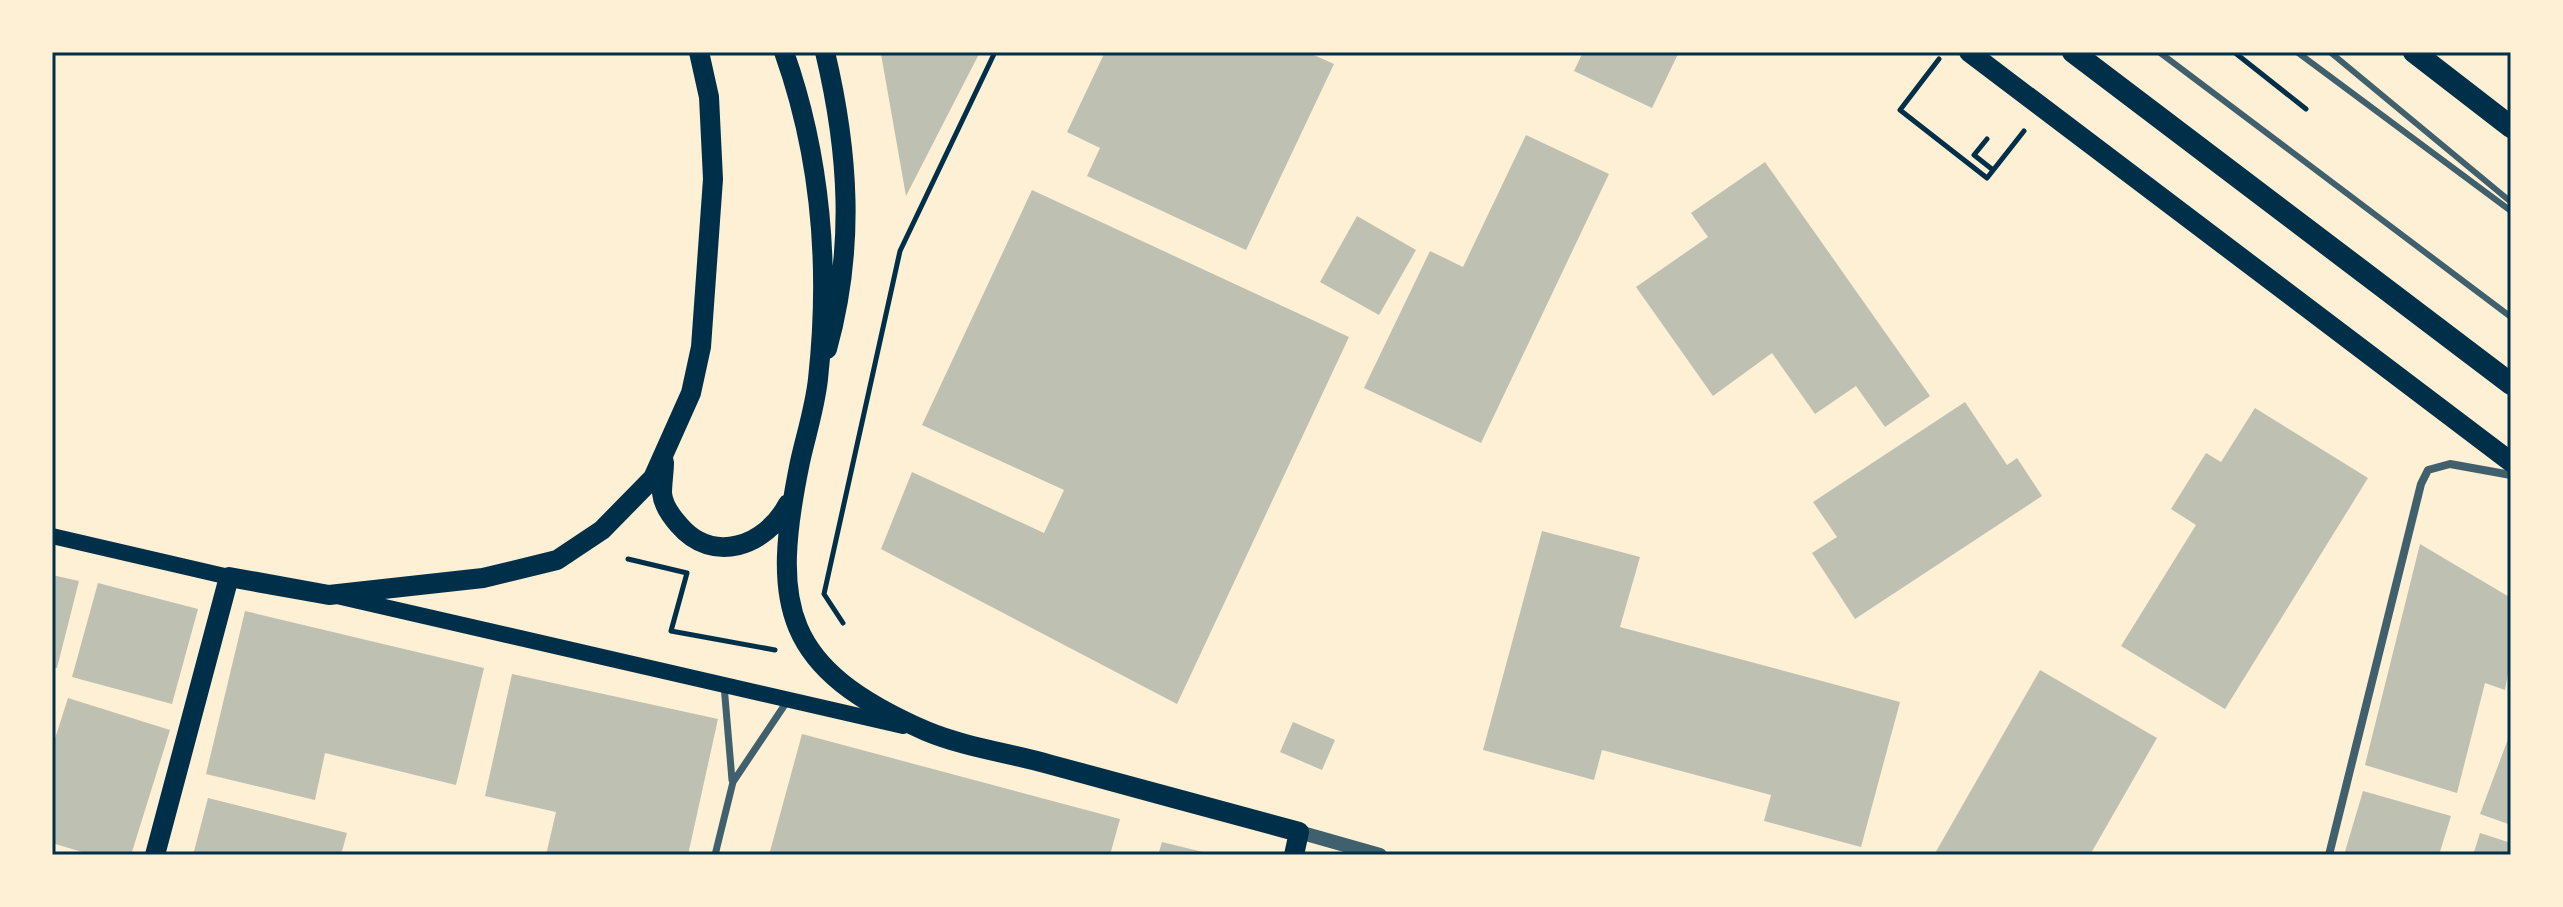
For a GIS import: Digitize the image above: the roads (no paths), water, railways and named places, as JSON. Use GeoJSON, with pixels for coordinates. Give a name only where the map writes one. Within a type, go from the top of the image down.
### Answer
{"type":"FeatureCollection","features":[{"type":"Feature","properties":{"kind":"highway"},"geometry":{"type":"LineString","coordinates":[[2073,52],[2511,384]]}},
{"type":"Feature","properties":{"kind":"highway"},"geometry":{"type":"LineString","coordinates":[[2414,52],[2511,127]]}},
{"type":"Feature","properties":{"kind":"main road"},"geometry":{"type":"LineString","coordinates":[[329,595],[483,578],[557,560],[602,530],[653,478],[691,393],[701,347],[712,233],[709,97],[699,52]]}},
{"type":"Feature","properties":{"kind":"main road"},"geometry":{"type":"LineString","coordinates":[[784,52],[796,85],[816,169],[822,255],[818,380]]}},
{"type":"Feature","properties":{"kind":"main road"},"geometry":{"type":"LineString","coordinates":[[825,52],[841,142],[846,267],[794,494],[786,572],[793,616],[805,645],[823,670],[857,694],[928,732]]}},
{"type":"Feature","properties":{"kind":"main road"},"geometry":{"type":"LineString","coordinates":[[1969,52],[2511,462]]}},
{"type":"Feature","properties":{"kind":"main road"},"geometry":{"type":"LineString","coordinates":[[665,454],[662,494],[669,513],[690,537],[709,547],[734,548],[756,541],[779,523],[794,494]]}},
{"type":"Feature","properties":{"kind":"main road"},"geometry":{"type":"LineString","coordinates":[[52,536],[724,683],[928,732],[1299,832],[1294,855]]}},
{"type":"Feature","properties":{"kind":"main road"},"geometry":{"type":"LineString","coordinates":[[155,855],[229,577]]}},
{"type":"Feature","properties":{"kind":"street"},"geometry":{"type":"LineString","coordinates":[[2329,855],[2421,484],[2428,470],[2450,464],[2511,475]]}},
{"type":"Feature","properties":{"kind":"street"},"geometry":{"type":"LineString","coordinates":[[715,855],[733,782],[724,683]]}},
{"type":"Feature","properties":{"kind":"street"},"geometry":{"type":"LineString","coordinates":[[733,782],[788,700]]}},
{"type":"Feature","properties":{"kind":"street"},"geometry":{"type":"LineString","coordinates":[[1299,832],[1380,855]]}},
{"type":"Feature","properties":{"kind":"lane"},"geometry":{"type":"LineString","coordinates":[[2159,52],[2511,317]]}},
{"type":"Feature","properties":{"kind":"lane"},"geometry":{"type":"LineString","coordinates":[[2297,52],[2511,211]]}},
{"type":"Feature","properties":{"kind":"lane"},"geometry":{"type":"LineString","coordinates":[[2330,52],[2511,202]]}}]}
